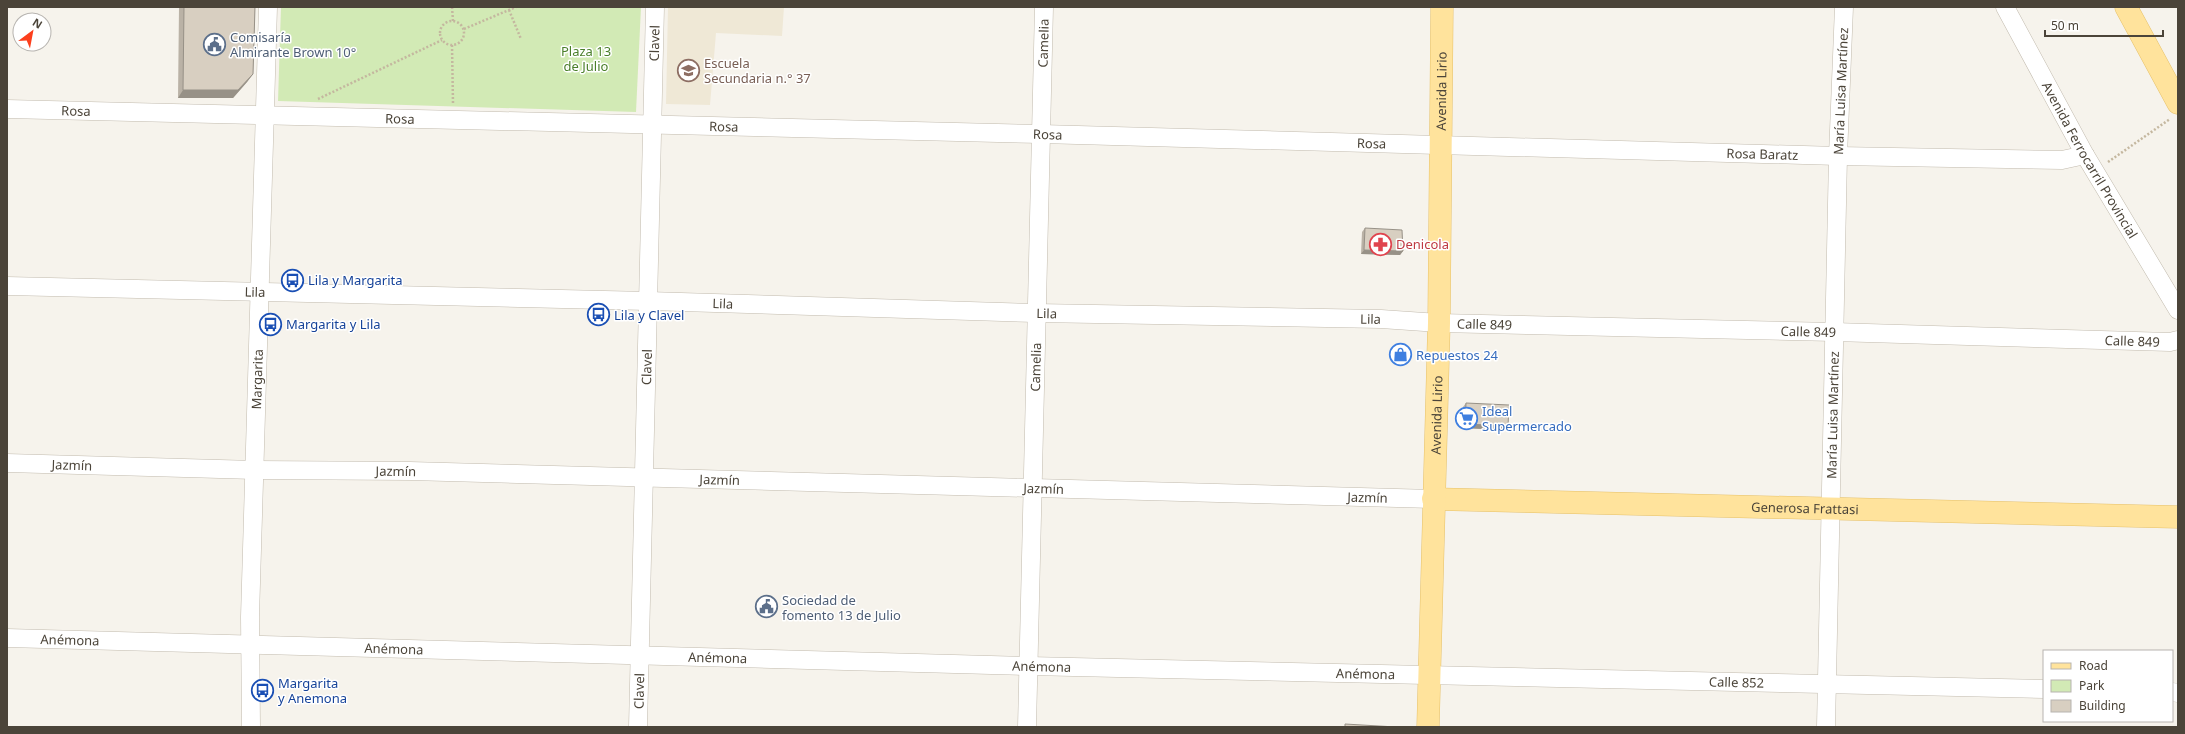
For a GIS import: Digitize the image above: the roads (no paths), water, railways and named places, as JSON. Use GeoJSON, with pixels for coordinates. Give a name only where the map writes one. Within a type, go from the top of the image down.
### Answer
{"type":"FeatureCollection","features":[{"type":"Feature","properties":{"kind":"main road","name":"Avenida Lirio"},"geometry":{"type":"LineString","coordinates":[[1428,727],[1433,499],[1439,323],[1442,7]]}},
{"type":"Feature","properties":{"kind":"main road"},"geometry":{"type":"LineString","coordinates":[[2126,7],[2175,103]]}},
{"type":"Feature","properties":{"kind":"main road","name":"Generosa Frattasi"},"geometry":{"type":"LineString","coordinates":[[1433,499],[2178,517]]}},
{"type":"Feature","properties":{"kind":"street","name":"Margarita"},"geometry":{"type":"LineString","coordinates":[[251,727],[252,645],[250,617],[259,292],[266,116],[268,7]]}},
{"type":"Feature","properties":{"kind":"street","name":"Clavel"},"geometry":{"type":"LineString","coordinates":[[638,727],[655,7]]}},
{"type":"Feature","properties":{"kind":"street","name":"Camelia"},"geometry":{"type":"LineString","coordinates":[[1027,727],[1044,7]]}},
{"type":"Feature","properties":{"kind":"street","name":"María Luisa Martínez"},"geometry":{"type":"LineString","coordinates":[[1826,727],[1832,508],[1838,156],[1844,7]]}},
{"type":"Feature","properties":{"kind":"street","name":"Avenida Ferrocarril Provincial"},"geometry":{"type":"LineString","coordinates":[[2005,7],[2085,155],[2178,310]]}},
{"type":"Feature","properties":{"kind":"street","name":"Rosa"},"geometry":{"type":"LineString","coordinates":[[7,109],[1041,134],[1440,146]]}},
{"type":"Feature","properties":{"kind":"street","name":"Rosa Baratz"},"geometry":{"type":"LineString","coordinates":[[1440,146],[2062,160],[2085,155]]}},
{"type":"Feature","properties":{"kind":"street","name":"Lila"},"geometry":{"type":"LineString","coordinates":[[7,286],[648,301],[1036,313],[1381,319],[1439,323]]}},
{"type":"Feature","properties":{"kind":"street","name":"Calle 849"},"geometry":{"type":"LineString","coordinates":[[1439,323],[1834,332],[2170,342],[2178,340]]}},
{"type":"Feature","properties":{"kind":"street","name":"Jazmín"},"geometry":{"type":"LineString","coordinates":[[7,463],[255,470],[410,471],[1433,499]]}},
{"type":"Feature","properties":{"kind":"street","name":"Anémona"},"geometry":{"type":"LineString","coordinates":[[7,638],[1029,666],[1429,675]]}},
{"type":"Feature","properties":{"kind":"street","name":"Calle 852"},"geometry":{"type":"LineString","coordinates":[[1429,675],[2043,689]]}},
{"type":"Feature","properties":{"kind":"place","name":"Comisaría Almirante Brown 10°"},"geometry":{"type":"Point","coordinates":[214,44]}},
{"type":"Feature","properties":{"kind":"place","name":"Escuela Secundaria n.° 37"},"geometry":{"type":"Point","coordinates":[689,70]}},
{"type":"Feature","properties":{"kind":"place","name":"Denicola"},"geometry":{"type":"Point","coordinates":[1380,244]}},
{"type":"Feature","properties":{"kind":"place","name":"Lila y Margarita"},"geometry":{"type":"Point","coordinates":[292,280]}},
{"type":"Feature","properties":{"kind":"place","name":"Lila y Clavel"},"geometry":{"type":"Point","coordinates":[599,315]}},
{"type":"Feature","properties":{"kind":"place","name":"Margarita y Lila"},"geometry":{"type":"Point","coordinates":[270,324]}},
{"type":"Feature","properties":{"kind":"place","name":"Repuestos 24"},"geometry":{"type":"Point","coordinates":[1401,355]}},
{"type":"Feature","properties":{"kind":"place","name":"Ideal Supermercado"},"geometry":{"type":"Point","coordinates":[1467,418]}},
{"type":"Feature","properties":{"kind":"place","name":"Sociedad de fomento 13 de Julio"},"geometry":{"type":"Point","coordinates":[767,607]}},
{"type":"Feature","properties":{"kind":"place","name":"Margarita y Anemona"},"geometry":{"type":"Point","coordinates":[263,690]}},
{"type":"Feature","properties":{"kind":"park label","name":"Plaza 13 de Julio"},"geometry":{"type":"Point","coordinates":[586,58]}}]}
